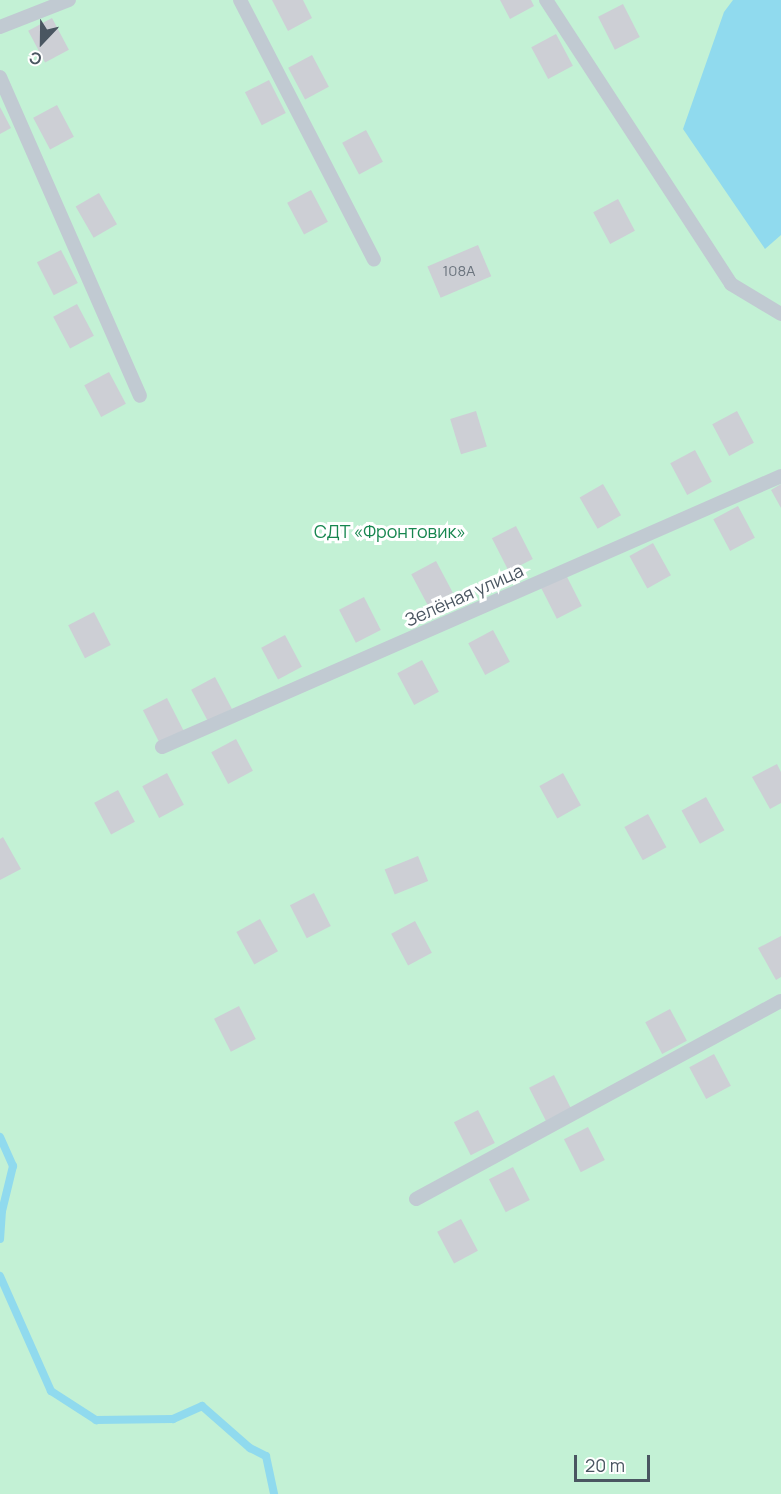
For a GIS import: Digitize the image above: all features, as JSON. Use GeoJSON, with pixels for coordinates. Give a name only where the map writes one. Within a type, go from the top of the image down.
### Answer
{"type":"FeatureCollection","features":[{"type":"Feature","properties":{"kind":"lane"},"geometry":{"type":"LineString","coordinates":[[0,27],[69,0]]}},
{"type":"Feature","properties":{"kind":"lane"},"geometry":{"type":"LineString","coordinates":[[240,0],[375,260]]}},
{"type":"Feature","properties":{"kind":"lane"},"geometry":{"type":"LineString","coordinates":[[546,0],[731,284],[781,314]]}},
{"type":"Feature","properties":{"kind":"lane"},"geometry":{"type":"LineString","coordinates":[[0,77],[140,396]]}},
{"type":"Feature","properties":{"kind":"lane","name":"Зелёная улица"},"geometry":{"type":"LineString","coordinates":[[162,747],[781,476]]}},
{"type":"Feature","properties":{"kind":"lane"},"geometry":{"type":"LineString","coordinates":[[416,1199],[781,1001]]}},
{"type":"Feature","properties":{"kind":"green space","name":"СДТ «Фронтовик»"},"geometry":{"type":"Polygon","coordinates":[[[0,0],[781,0],[781,1494],[0,1494],[0,0]]]}},
{"type":"Feature","properties":{"kind":"water"},"geometry":{"type":"Polygon","coordinates":[[[733,0],[781,0],[781,235],[765,249],[683,129],[724,12],[733,0]]]}},
{"type":"Feature","properties":{"kind":"building"},"geometry":{"type":"Polygon","coordinates":[[[272,0],[303,0],[312,18],[288,31],[272,0]]]}},
{"type":"Feature","properties":{"kind":"building"},"geometry":{"type":"Polygon","coordinates":[[[500,0],[531,0],[534,6],[510,19],[500,0]]]}},
{"type":"Feature","properties":{"kind":"building"},"geometry":{"type":"Polygon","coordinates":[[[623,4],[640,37],[615,50],[598,17],[623,4]]]}},
{"type":"Feature","properties":{"kind":"building"},"geometry":{"type":"Polygon","coordinates":[[[52,18],[69,50],[45,62],[28,31],[52,18]]]}},
{"type":"Feature","properties":{"kind":"building"},"geometry":{"type":"Polygon","coordinates":[[[556,34],[573,66],[548,79],[531,47],[556,34]]]}},
{"type":"Feature","properties":{"kind":"building"},"geometry":{"type":"Polygon","coordinates":[[[312,55],[329,87],[305,99],[288,68],[312,55]]]}},
{"type":"Feature","properties":{"kind":"building"},"geometry":{"type":"Polygon","coordinates":[[[269,80],[286,113],[262,125],[245,92],[269,80]]]}},
{"type":"Feature","properties":{"kind":"building"},"geometry":{"type":"Polygon","coordinates":[[[57,105],[74,137],[50,149],[33,118],[57,105]]]}},
{"type":"Feature","properties":{"kind":"building"},"geometry":{"type":"Polygon","coordinates":[[[0,107],[11,128],[0,134],[0,107]]]}},
{"type":"Feature","properties":{"kind":"building"},"geometry":{"type":"Polygon","coordinates":[[[366,130],[383,162],[359,174],[342,143],[366,130]]]}},
{"type":"Feature","properties":{"kind":"building"},"geometry":{"type":"Polygon","coordinates":[[[311,190],[328,222],[304,234],[287,203],[311,190]]]}},
{"type":"Feature","properties":{"kind":"building"},"geometry":{"type":"Polygon","coordinates":[[[99,193],[117,224],[94,238],[76,206],[99,193]]]}},
{"type":"Feature","properties":{"kind":"building"},"geometry":{"type":"Polygon","coordinates":[[[618,199],[635,231],[610,244],[593,212],[618,199]]]}},
{"type":"Feature","properties":{"kind":"building"},"geometry":{"type":"Polygon","coordinates":[[[478,245],[491,276],[441,298],[427,266],[478,245]]]}},
{"type":"Feature","properties":{"kind":"building"},"geometry":{"type":"Polygon","coordinates":[[[61,250],[78,283],[54,295],[37,262],[61,250]]]}},
{"type":"Feature","properties":{"kind":"building"},"geometry":{"type":"Polygon","coordinates":[[[77,304],[94,336],[70,348],[53,317],[77,304]]]}},
{"type":"Feature","properties":{"kind":"building"},"geometry":{"type":"Polygon","coordinates":[[[109,372],[126,404],[101,417],[84,385],[109,372]]]}},
{"type":"Feature","properties":{"kind":"building"},"geometry":{"type":"Polygon","coordinates":[[[476,411],[487,446],[461,454],[450,419],[476,411]]]}},
{"type":"Feature","properties":{"kind":"building"},"geometry":{"type":"Polygon","coordinates":[[[737,411],[754,443],[729,456],[712,424],[737,411]]]}},
{"type":"Feature","properties":{"kind":"building"},"geometry":{"type":"Polygon","coordinates":[[[695,450],[712,482],[687,495],[670,463],[695,450]]]}},
{"type":"Feature","properties":{"kind":"building"},"geometry":{"type":"Polygon","coordinates":[[[603,484],[621,515],[598,529],[580,498],[603,484]]]}},
{"type":"Feature","properties":{"kind":"building"},"geometry":{"type":"Polygon","coordinates":[[[781,484],[781,508],[771,490],[781,484]]]}},
{"type":"Feature","properties":{"kind":"building"},"geometry":{"type":"Polygon","coordinates":[[[738,506],[755,538],[730,551],[713,519],[738,506]]]}},
{"type":"Feature","properties":{"kind":"building"},"geometry":{"type":"Polygon","coordinates":[[[516,526],[533,559],[509,571],[492,538],[516,526]]]}},
{"type":"Feature","properties":{"kind":"building"},"geometry":{"type":"Polygon","coordinates":[[[653,543],[671,575],[647,588],[629,556],[653,543]]]}},
{"type":"Feature","properties":{"kind":"building"},"geometry":{"type":"Polygon","coordinates":[[[436,561],[453,593],[428,606],[411,574],[436,561]]]}},
{"type":"Feature","properties":{"kind":"building"},"geometry":{"type":"Polygon","coordinates":[[[565,573],[582,606],[557,619],[540,586],[565,573]]]}},
{"type":"Feature","properties":{"kind":"building"},"geometry":{"type":"Polygon","coordinates":[[[364,597],[381,630],[356,643],[339,610],[364,597]]]}},
{"type":"Feature","properties":{"kind":"building"},"geometry":{"type":"Polygon","coordinates":[[[94,612],[111,645],[85,658],[68,625],[94,612]]]}},
{"type":"Feature","properties":{"kind":"building"},"geometry":{"type":"Polygon","coordinates":[[[493,630],[510,662],[485,675],[468,643],[493,630]]]}},
{"type":"Feature","properties":{"kind":"building"},"geometry":{"type":"Polygon","coordinates":[[[285,635],[302,667],[278,679],[261,648],[285,635]]]}},
{"type":"Feature","properties":{"kind":"building"},"geometry":{"type":"Polygon","coordinates":[[[422,660],[439,692],[414,705],[397,673],[422,660]]]}},
{"type":"Feature","properties":{"kind":"building"},"geometry":{"type":"Polygon","coordinates":[[[215,677],[232,709],[208,721],[191,690],[215,677]]]}},
{"type":"Feature","properties":{"kind":"building"},"geometry":{"type":"Polygon","coordinates":[[[167,698],[184,731],[160,743],[143,710],[167,698]]]}},
{"type":"Feature","properties":{"kind":"building"},"geometry":{"type":"Polygon","coordinates":[[[236,739],[253,771],[228,784],[211,752],[236,739]]]}},
{"type":"Feature","properties":{"kind":"building"},"geometry":{"type":"Polygon","coordinates":[[[777,764],[781,772],[781,803],[770,809],[752,777],[777,764]]]}},
{"type":"Feature","properties":{"kind":"building"},"geometry":{"type":"Polygon","coordinates":[[[167,773],[184,805],[159,818],[142,786],[167,773]]]}},
{"type":"Feature","properties":{"kind":"building"},"geometry":{"type":"Polygon","coordinates":[[[563,773],[581,805],[557,818],[539,786],[563,773]]]}},
{"type":"Feature","properties":{"kind":"building"},"geometry":{"type":"Polygon","coordinates":[[[118,790],[135,822],[111,834],[94,803],[118,790]]]}},
{"type":"Feature","properties":{"kind":"building"},"geometry":{"type":"Polygon","coordinates":[[[706,797],[724,830],[700,844],[682,811],[706,797]]]}},
{"type":"Feature","properties":{"kind":"building"},"geometry":{"type":"Polygon","coordinates":[[[648,814],[666,847],[643,860],[624,827],[648,814]]]}},
{"type":"Feature","properties":{"kind":"building"},"geometry":{"type":"Polygon","coordinates":[[[3,837],[21,869],[0,880],[0,839],[3,837]]]}},
{"type":"Feature","properties":{"kind":"building"},"geometry":{"type":"Polygon","coordinates":[[[418,856],[428,881],[395,895],[385,869],[418,856]]]}},
{"type":"Feature","properties":{"kind":"building"},"geometry":{"type":"Polygon","coordinates":[[[314,893],[331,926],[307,938],[290,905],[314,893]]]}},
{"type":"Feature","properties":{"kind":"building"},"geometry":{"type":"Polygon","coordinates":[[[260,919],[278,951],[254,964],[236,932],[260,919]]]}},
{"type":"Feature","properties":{"kind":"building"},"geometry":{"type":"Polygon","coordinates":[[[415,921],[432,953],[408,965],[391,934],[415,921]]]}},
{"type":"Feature","properties":{"kind":"building"},"geometry":{"type":"Polygon","coordinates":[[[781,936],[781,977],[776,980],[758,948],[781,936]]]}},
{"type":"Feature","properties":{"kind":"building"},"geometry":{"type":"Polygon","coordinates":[[[239,1006],[256,1039],[231,1052],[214,1019],[239,1006]]]}},
{"type":"Feature","properties":{"kind":"building"},"geometry":{"type":"Polygon","coordinates":[[[670,1009],[687,1041],[662,1054],[645,1022],[670,1009]]]}},
{"type":"Feature","properties":{"kind":"building"},"geometry":{"type":"Polygon","coordinates":[[[714,1054],[731,1086],[706,1099],[689,1067],[714,1054]]]}},
{"type":"Feature","properties":{"kind":"building"},"geometry":{"type":"Polygon","coordinates":[[[554,1075],[571,1108],[546,1121],[529,1088],[554,1075]]]}},
{"type":"Feature","properties":{"kind":"building"},"geometry":{"type":"Polygon","coordinates":[[[478,1110],[495,1143],[471,1155],[454,1122],[478,1110]]]}},
{"type":"Feature","properties":{"kind":"building"},"geometry":{"type":"Polygon","coordinates":[[[588,1127],[605,1160],[581,1172],[564,1139],[588,1127]]]}},
{"type":"Feature","properties":{"kind":"building"},"geometry":{"type":"Polygon","coordinates":[[[513,1167],[530,1200],[506,1212],[489,1179],[513,1167]]]}},
{"type":"Feature","properties":{"kind":"building"},"geometry":{"type":"Polygon","coordinates":[[[461,1219],[478,1251],[454,1263],[437,1232],[461,1219]]]}},
{"type":"Feature","properties":{"kind":"waterway"},"geometry":{"type":"LineString","coordinates":[[0,1137],[13,1166],[2,1211],[0,1239]]}},
{"type":"Feature","properties":{"kind":"waterway"},"geometry":{"type":"LineString","coordinates":[[0,1276],[51,1391],[96,1420],[173,1419],[202,1406],[250,1448],[266,1456],[274,1494]]}}]}
